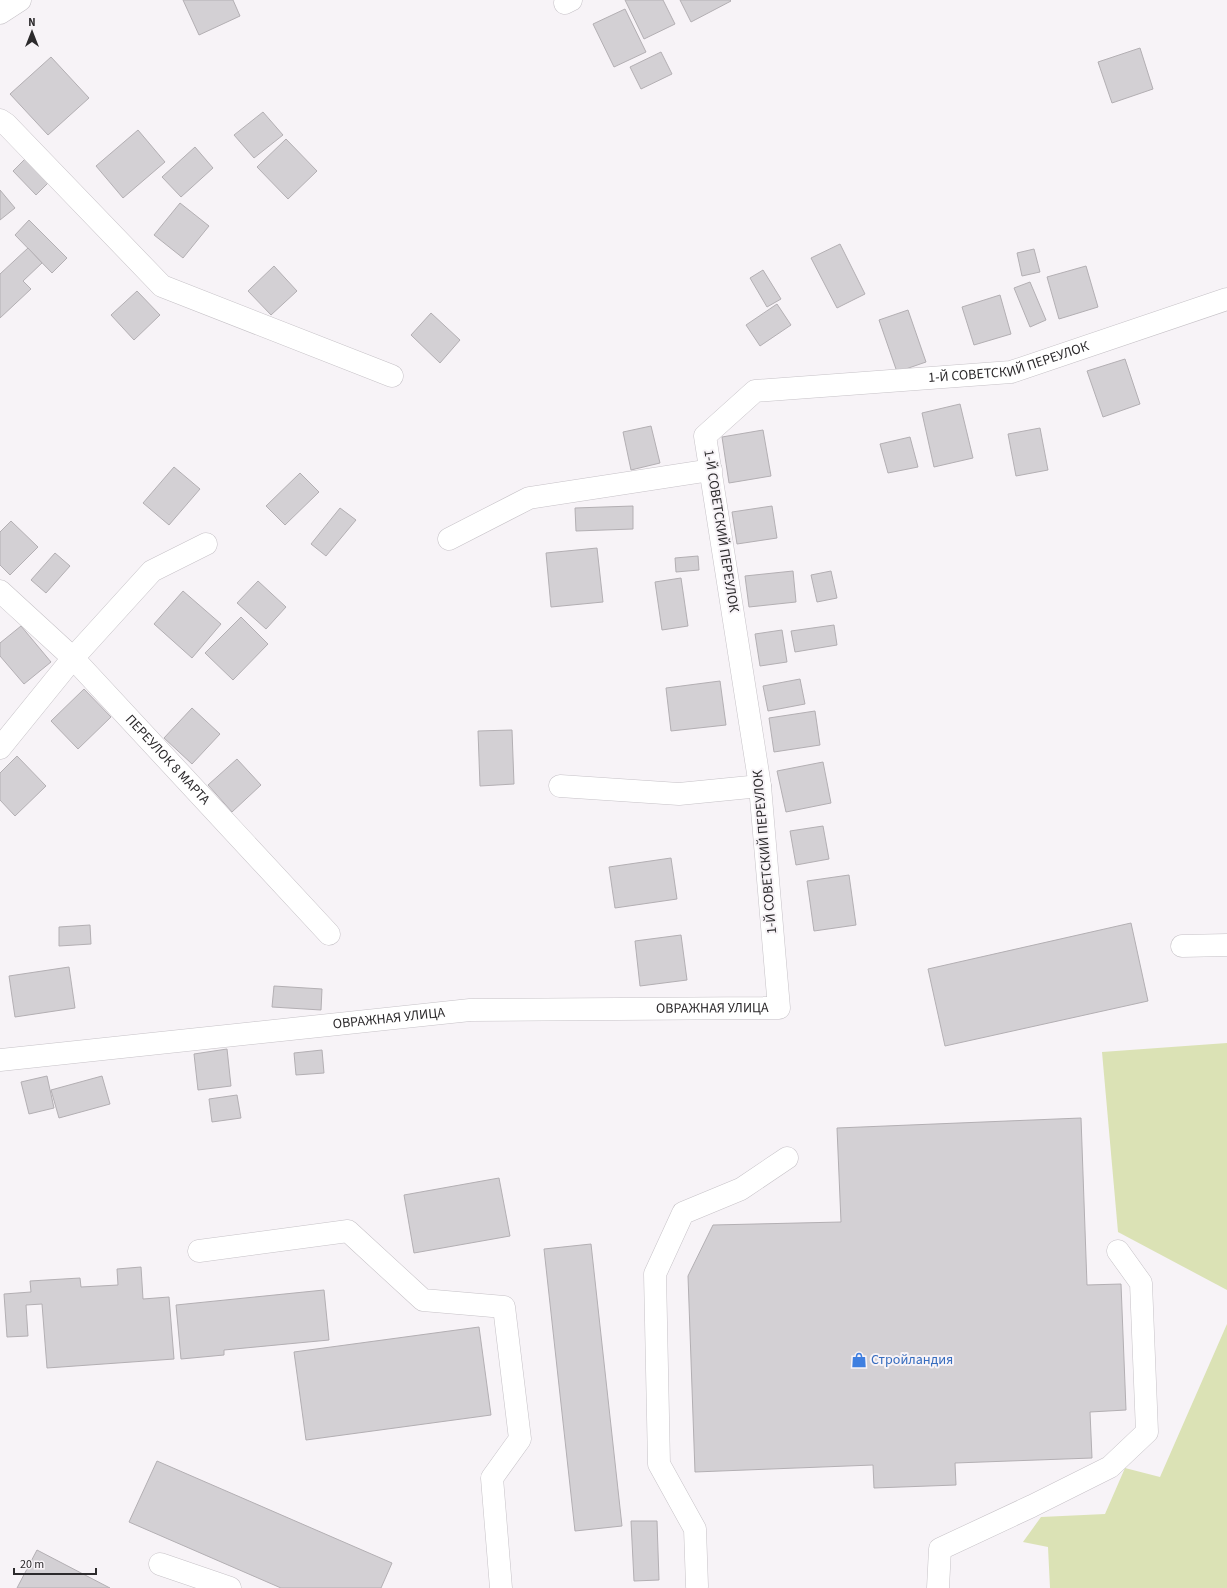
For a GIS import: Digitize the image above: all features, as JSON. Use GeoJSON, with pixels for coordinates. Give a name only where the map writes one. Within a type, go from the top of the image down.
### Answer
{"type":"FeatureCollection","features":[{"type":"Feature","properties":{"kind":"street"},"geometry":{"type":"LineString","coordinates":[[0,13],[20,0]]}},
{"type":"Feature","properties":{"kind":"street"},"geometry":{"type":"LineString","coordinates":[[0,120],[6,124],[162,286],[392,376]]}},
{"type":"Feature","properties":{"kind":"street","name":"1-Й СОВЕТСКИЙ ПЕРЕУЛОК"},"geometry":{"type":"LineString","coordinates":[[779,1008],[760,786],[705,436],[755,391],[1011,372],[1227,299]]}},
{"type":"Feature","properties":{"kind":"street"},"geometry":{"type":"LineString","coordinates":[[449,539],[529,498],[711,470]]}},
{"type":"Feature","properties":{"kind":"street"},"geometry":{"type":"LineString","coordinates":[[0,748],[73,658],[152,571],[206,544]]}},
{"type":"Feature","properties":{"kind":"street","name":"ПЕРЕУЛОК 8 МАРТА"},"geometry":{"type":"LineString","coordinates":[[0,591],[73,658],[136,724],[329,934]]}},
{"type":"Feature","properties":{"kind":"street"},"geometry":{"type":"LineString","coordinates":[[560,786],[679,794],[760,786]]}},
{"type":"Feature","properties":{"kind":"street"},"geometry":{"type":"LineString","coordinates":[[1182,946],[1227,945]]}},
{"type":"Feature","properties":{"kind":"street","name":"ОВРАЖНАЯ УЛИЦА"},"geometry":{"type":"LineString","coordinates":[[0,1060],[470,1010],[779,1008]]}},
{"type":"Feature","properties":{"kind":"street"},"geometry":{"type":"LineString","coordinates":[[697,1586],[695,1529],[659,1464],[655,1274],[683,1213],[741,1189],[786,1158]]}},
{"type":"Feature","properties":{"kind":"street"},"geometry":{"type":"LineString","coordinates":[[199,1251],[348,1231],[423,1300],[504,1307],[520,1439],[492,1478],[501,1588]]}},
{"type":"Feature","properties":{"kind":"street"},"geometry":{"type":"LineString","coordinates":[[938,1588],[940,1549],[1032,1506],[1110,1467],[1147,1432],[1141,1283],[1118,1251]]}},
{"type":"Feature","properties":{"kind":"street"},"geometry":{"type":"LineString","coordinates":[[160,1564],[230,1588]]}},
{"type":"Feature","properties":{"kind":"green space"},"geometry":{"type":"Polygon","coordinates":[[[1227,1043],[1227,1290],[1118,1232],[1102,1052],[1227,1043]]]}},
{"type":"Feature","properties":{"kind":"green space"},"geometry":{"type":"Polygon","coordinates":[[[1227,1324],[1227,1588],[1050,1588],[1048,1547],[1023,1542],[1041,1517],[1105,1514],[1125,1468],[1160,1477],[1227,1324]]]}},
{"type":"Feature","properties":{"kind":"building"},"geometry":{"type":"Polygon","coordinates":[[[183,0],[233,0],[240,16],[199,35],[183,0]]]}},
{"type":"Feature","properties":{"kind":"building"},"geometry":{"type":"Polygon","coordinates":[[[625,0],[663,0],[675,24],[644,39],[625,0]]]}},
{"type":"Feature","properties":{"kind":"building"},"geometry":{"type":"Polygon","coordinates":[[[680,0],[730,0],[731,1],[691,22],[680,0]]]}},
{"type":"Feature","properties":{"kind":"building"},"geometry":{"type":"Polygon","coordinates":[[[625,9],[646,52],[614,67],[593,24],[625,9]]]}},
{"type":"Feature","properties":{"kind":"building"},"geometry":{"type":"Polygon","coordinates":[[[1140,48],[1153,89],[1112,103],[1098,62],[1140,48]]]}},
{"type":"Feature","properties":{"kind":"building"},"geometry":{"type":"Polygon","coordinates":[[[661,52],[672,74],[641,89],[630,67],[661,52]]]}},
{"type":"Feature","properties":{"kind":"building"},"geometry":{"type":"Polygon","coordinates":[[[51,57],[89,98],[48,135],[10,94],[51,57]]]}},
{"type":"Feature","properties":{"kind":"building"},"geometry":{"type":"Polygon","coordinates":[[[263,112],[283,135],[254,158],[234,135],[263,112]]]}},
{"type":"Feature","properties":{"kind":"building"},"geometry":{"type":"Polygon","coordinates":[[[138,130],[165,162],[123,198],[96,166],[138,130]]]}},
{"type":"Feature","properties":{"kind":"building"},"geometry":{"type":"Polygon","coordinates":[[[286,139],[317,171],[288,199],[257,167],[286,139]]]}},
{"type":"Feature","properties":{"kind":"building"},"geometry":{"type":"Polygon","coordinates":[[[195,147],[213,168],[181,197],[162,177],[195,147]]]}},
{"type":"Feature","properties":{"kind":"building"},"geometry":{"type":"Polygon","coordinates":[[[31,153],[55,176],[36,195],[13,171],[31,153]]]}},
{"type":"Feature","properties":{"kind":"building"},"geometry":{"type":"Polygon","coordinates":[[[0,190],[15,208],[0,220],[0,190]]]}},
{"type":"Feature","properties":{"kind":"building"},"geometry":{"type":"Polygon","coordinates":[[[180,203],[209,226],[183,258],[154,235],[180,203]]]}},
{"type":"Feature","properties":{"kind":"building"},"geometry":{"type":"Polygon","coordinates":[[[29,220],[67,258],[52,273],[15,235],[29,220]]]}},
{"type":"Feature","properties":{"kind":"building"},"geometry":{"type":"Polygon","coordinates":[[[840,244],[865,294],[837,308],[811,258],[840,244]]]}},
{"type":"Feature","properties":{"kind":"building"},"geometry":{"type":"Polygon","coordinates":[[[28,248],[42,263],[23,281],[31,289],[0,318],[0,274],[28,248]]]}},
{"type":"Feature","properties":{"kind":"building"},"geometry":{"type":"Polygon","coordinates":[[[1034,249],[1040,272],[1022,276],[1017,253],[1034,249]]]}},
{"type":"Feature","properties":{"kind":"building"},"geometry":{"type":"Polygon","coordinates":[[[274,266],[297,291],[271,315],[248,291],[274,266]]]}},
{"type":"Feature","properties":{"kind":"building"},"geometry":{"type":"Polygon","coordinates":[[[1086,266],[1098,307],[1059,319],[1047,277],[1086,266]]]}},
{"type":"Feature","properties":{"kind":"building"},"geometry":{"type":"Polygon","coordinates":[[[763,270],[781,299],[767,307],[750,278],[763,270]]]}},
{"type":"Feature","properties":{"kind":"building"},"geometry":{"type":"Polygon","coordinates":[[[1030,282],[1046,320],[1030,327],[1014,288],[1030,282]]]}},
{"type":"Feature","properties":{"kind":"building"},"geometry":{"type":"Polygon","coordinates":[[[137,291],[160,315],[134,340],[111,315],[137,291]]]}},
{"type":"Feature","properties":{"kind":"building"},"geometry":{"type":"Polygon","coordinates":[[[1000,295],[1011,334],[974,345],[962,307],[1000,295]]]}},
{"type":"Feature","properties":{"kind":"building"},"geometry":{"type":"Polygon","coordinates":[[[777,304],[791,325],[760,346],[746,325],[777,304]]]}},
{"type":"Feature","properties":{"kind":"building"},"geometry":{"type":"Polygon","coordinates":[[[908,310],[926,362],[897,372],[879,320],[908,310]]]}},
{"type":"Feature","properties":{"kind":"building"},"geometry":{"type":"Polygon","coordinates":[[[431,313],[460,340],[440,363],[411,335],[431,313]]]}},
{"type":"Feature","properties":{"kind":"building"},"geometry":{"type":"Polygon","coordinates":[[[1125,359],[1140,404],[1103,417],[1087,371],[1125,359]]]}},
{"type":"Feature","properties":{"kind":"building"},"geometry":{"type":"Polygon","coordinates":[[[960,404],[973,458],[934,467],[922,413],[960,404]]]}},
{"type":"Feature","properties":{"kind":"building"},"geometry":{"type":"Polygon","coordinates":[[[651,426],[660,463],[631,470],[623,432],[651,426]]]}},
{"type":"Feature","properties":{"kind":"building"},"geometry":{"type":"Polygon","coordinates":[[[1040,428],[1048,470],[1016,476],[1008,434],[1040,428]]]}},
{"type":"Feature","properties":{"kind":"building"},"geometry":{"type":"Polygon","coordinates":[[[763,430],[771,476],[729,483],[722,437],[763,430]]]}},
{"type":"Feature","properties":{"kind":"building"},"geometry":{"type":"Polygon","coordinates":[[[910,437],[918,467],[888,473],[880,444],[910,437]]]}},
{"type":"Feature","properties":{"kind":"building"},"geometry":{"type":"Polygon","coordinates":[[[174,467],[200,489],[169,525],[143,503],[174,467]]]}},
{"type":"Feature","properties":{"kind":"building"},"geometry":{"type":"Polygon","coordinates":[[[300,473],[319,492],[285,525],[266,506],[300,473]]]}},
{"type":"Feature","properties":{"kind":"building"},"geometry":{"type":"Polygon","coordinates":[[[633,506],[633,529],[576,531],[575,508],[633,506]]]}},
{"type":"Feature","properties":{"kind":"building"},"geometry":{"type":"Polygon","coordinates":[[[772,506],[777,538],[737,544],[732,512],[772,506]]]}},
{"type":"Feature","properties":{"kind":"building"},"geometry":{"type":"Polygon","coordinates":[[[340,508],[356,520],[326,556],[311,544],[340,508]]]}},
{"type":"Feature","properties":{"kind":"building"},"geometry":{"type":"Polygon","coordinates":[[[11,521],[38,547],[10,575],[0,565],[0,532],[11,521]]]}},
{"type":"Feature","properties":{"kind":"building"},"geometry":{"type":"Polygon","coordinates":[[[597,548],[603,602],[551,607],[546,553],[597,548]]]}},
{"type":"Feature","properties":{"kind":"building"},"geometry":{"type":"Polygon","coordinates":[[[55,553],[70,566],[46,593],[31,580],[55,553]]]}},
{"type":"Feature","properties":{"kind":"building"},"geometry":{"type":"Polygon","coordinates":[[[698,556],[699,570],[676,572],[675,558],[698,556]]]}},
{"type":"Feature","properties":{"kind":"building"},"geometry":{"type":"Polygon","coordinates":[[[793,571],[796,602],[749,607],[745,576],[793,571]]]}},
{"type":"Feature","properties":{"kind":"building"},"geometry":{"type":"Polygon","coordinates":[[[831,571],[837,598],[817,602],[811,575],[831,571]]]}},
{"type":"Feature","properties":{"kind":"building"},"geometry":{"type":"Polygon","coordinates":[[[681,578],[688,626],[662,630],[655,582],[681,578]]]}},
{"type":"Feature","properties":{"kind":"building"},"geometry":{"type":"Polygon","coordinates":[[[258,581],[286,607],[266,629],[237,603],[258,581]]]}},
{"type":"Feature","properties":{"kind":"building"},"geometry":{"type":"Polygon","coordinates":[[[183,591],[221,624],[192,658],[154,624],[183,591]]]}},
{"type":"Feature","properties":{"kind":"building"},"geometry":{"type":"Polygon","coordinates":[[[241,617],[268,644],[233,680],[205,653],[241,617]]]}},
{"type":"Feature","properties":{"kind":"building"},"geometry":{"type":"Polygon","coordinates":[[[834,625],[837,645],[795,652],[791,631],[834,625]]]}},
{"type":"Feature","properties":{"kind":"building"},"geometry":{"type":"Polygon","coordinates":[[[21,626],[51,662],[24,684],[0,656],[0,643],[21,626]]]}},
{"type":"Feature","properties":{"kind":"building"},"geometry":{"type":"Polygon","coordinates":[[[782,630],[787,662],[760,666],[755,634],[782,630]]]}},
{"type":"Feature","properties":{"kind":"building"},"geometry":{"type":"Polygon","coordinates":[[[800,679],[805,704],[768,711],[763,686],[800,679]]]}},
{"type":"Feature","properties":{"kind":"building"},"geometry":{"type":"Polygon","coordinates":[[[720,681],[726,725],[671,731],[666,688],[720,681]]]}},
{"type":"Feature","properties":{"kind":"building"},"geometry":{"type":"Polygon","coordinates":[[[84,689],[111,717],[78,749],[51,721],[84,689]]]}},
{"type":"Feature","properties":{"kind":"building"},"geometry":{"type":"Polygon","coordinates":[[[192,708],[220,734],[192,764],[164,738],[192,708]]]}},
{"type":"Feature","properties":{"kind":"building"},"geometry":{"type":"Polygon","coordinates":[[[815,711],[820,745],[774,752],[769,718],[815,711]]]}},
{"type":"Feature","properties":{"kind":"building"},"geometry":{"type":"Polygon","coordinates":[[[512,730],[514,784],[480,786],[478,731],[512,730]]]}},
{"type":"Feature","properties":{"kind":"building"},"geometry":{"type":"Polygon","coordinates":[[[17,756],[46,786],[15,816],[0,800],[0,773],[17,756]]]}},
{"type":"Feature","properties":{"kind":"building"},"geometry":{"type":"Polygon","coordinates":[[[237,759],[261,785],[232,812],[208,785],[237,759]]]}},
{"type":"Feature","properties":{"kind":"building"},"geometry":{"type":"Polygon","coordinates":[[[823,762],[831,803],[786,812],[777,771],[823,762]]]}},
{"type":"Feature","properties":{"kind":"building"},"geometry":{"type":"Polygon","coordinates":[[[823,826],[829,859],[796,865],[790,831],[823,826]]]}},
{"type":"Feature","properties":{"kind":"building"},"geometry":{"type":"Polygon","coordinates":[[[671,858],[677,899],[615,908],[609,867],[671,858]]]}},
{"type":"Feature","properties":{"kind":"building"},"geometry":{"type":"Polygon","coordinates":[[[849,875],[856,925],[814,931],[807,881],[849,875]]]}},
{"type":"Feature","properties":{"kind":"building"},"geometry":{"type":"Polygon","coordinates":[[[1131,923],[1148,1001],[945,1046],[928,969],[1131,923]]]}},
{"type":"Feature","properties":{"kind":"building"},"geometry":{"type":"Polygon","coordinates":[[[90,925],[91,944],[59,946],[59,927],[90,925]]]}},
{"type":"Feature","properties":{"kind":"building"},"geometry":{"type":"Polygon","coordinates":[[[681,935],[687,980],[640,986],[635,941],[681,935]]]}},
{"type":"Feature","properties":{"kind":"building"},"geometry":{"type":"Polygon","coordinates":[[[69,967],[75,1008],[15,1017],[9,976],[69,967]]]}},
{"type":"Feature","properties":{"kind":"building"},"geometry":{"type":"Polygon","coordinates":[[[274,986],[322,989],[321,1010],[272,1007],[274,986]]]}},
{"type":"Feature","properties":{"kind":"building"},"geometry":{"type":"Polygon","coordinates":[[[227,1049],[231,1086],[198,1090],[194,1054],[227,1049]]]}},
{"type":"Feature","properties":{"kind":"building"},"geometry":{"type":"Polygon","coordinates":[[[322,1050],[324,1073],[296,1075],[294,1053],[322,1050]]]}},
{"type":"Feature","properties":{"kind":"building"},"geometry":{"type":"Polygon","coordinates":[[[47,1076],[54,1108],[29,1114],[21,1082],[47,1076]]]}},
{"type":"Feature","properties":{"kind":"building"},"geometry":{"type":"Polygon","coordinates":[[[102,1076],[110,1104],[59,1118],[51,1090],[102,1076]]]}},
{"type":"Feature","properties":{"kind":"building"},"geometry":{"type":"Polygon","coordinates":[[[237,1095],[241,1118],[212,1122],[209,1099],[237,1095]]]}},
{"type":"Feature","properties":{"kind":"building"},"geometry":{"type":"Polygon","coordinates":[[[1081,1118],[1087,1285],[1121,1284],[1126,1410],[1090,1412],[1092,1458],[955,1463],[956,1485],[874,1488],[873,1465],[695,1472],[688,1276],[713,1225],[841,1222],[837,1128],[1081,1118]]]}},
{"type":"Feature","properties":{"kind":"building"},"geometry":{"type":"Polygon","coordinates":[[[499,1178],[510,1236],[414,1253],[404,1195],[499,1178]]]}},
{"type":"Feature","properties":{"kind":"building"},"geometry":{"type":"Polygon","coordinates":[[[591,1244],[622,1526],[575,1531],[544,1249],[591,1244]]]}},
{"type":"Feature","properties":{"kind":"building"},"geometry":{"type":"Polygon","coordinates":[[[141,1267],[143,1299],[169,1297],[174,1359],[47,1368],[42,1304],[26,1305],[28,1336],[7,1337],[4,1294],[31,1292],[30,1281],[80,1278],[81,1287],[118,1285],[117,1269],[141,1267]]]}},
{"type":"Feature","properties":{"kind":"building"},"geometry":{"type":"Polygon","coordinates":[[[324,1290],[329,1340],[224,1350],[224,1355],[181,1359],[176,1305],[324,1290]]]}},
{"type":"Feature","properties":{"kind":"building"},"geometry":{"type":"Polygon","coordinates":[[[479,1327],[491,1415],[306,1440],[294,1352],[479,1327]]]}},
{"type":"Feature","properties":{"kind":"building"},"geometry":{"type":"Polygon","coordinates":[[[157,1461],[392,1563],[381,1588],[281,1588],[129,1522],[157,1461]]]}},
{"type":"Feature","properties":{"kind":"building"},"geometry":{"type":"Polygon","coordinates":[[[631,1521],[657,1521],[659,1580],[634,1581],[631,1521]]]}},
{"type":"Feature","properties":{"kind":"building"},"geometry":{"type":"Polygon","coordinates":[[[37,1550],[108,1587],[110,1588],[17,1588],[37,1550]]]}},
{"type":"Feature","properties":{"kind":"place","name":"Стройландия"},"geometry":{"type":"Point","coordinates":[859,1360]}}]}
